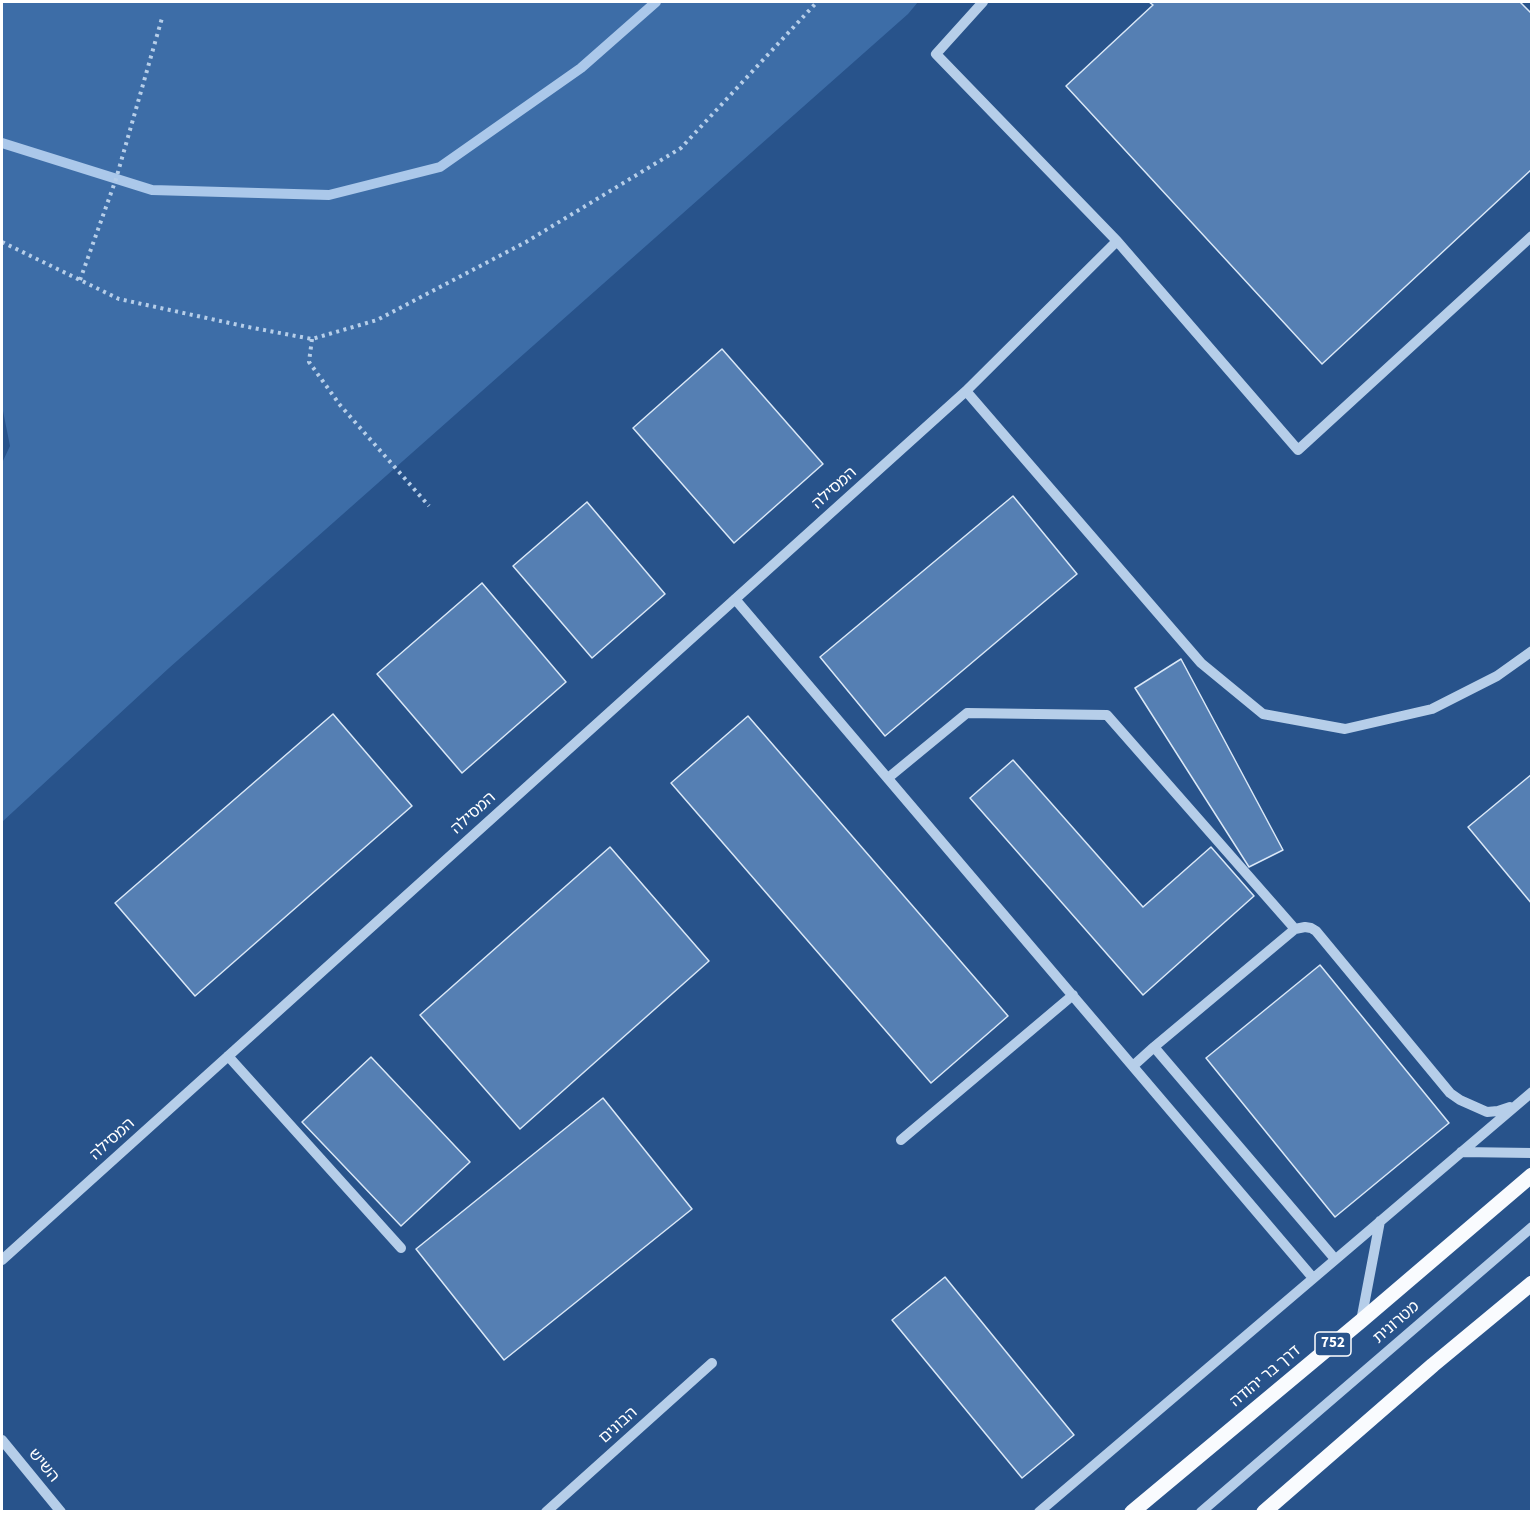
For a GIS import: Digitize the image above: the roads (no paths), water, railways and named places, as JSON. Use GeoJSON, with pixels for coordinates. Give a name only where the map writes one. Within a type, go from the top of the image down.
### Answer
{"type":"FeatureCollection","features":[{"type":"Feature","properties":{"kind":"main road","name":"דרך בר יהודה"},"geometry":{"type":"LineString","coordinates":[[1132,1512],[1532,1175]]}},
{"type":"Feature","properties":{"kind":"main road"},"geometry":{"type":"LineString","coordinates":[[1264,1512],[1433,1365],[1532,1283]]}},
{"type":"Feature","properties":{"kind":"street"},"geometry":{"type":"LineString","coordinates":[[983,2],[936,54],[1117,241],[1298,450],[1532,237]]}},
{"type":"Feature","properties":{"kind":"street","name":"המסילה"},"geometry":{"type":"LineString","coordinates":[[2,1260],[966,391],[1117,241]]}},
{"type":"Feature","properties":{"kind":"street"},"geometry":{"type":"LineString","coordinates":[[966,391],[1201,663],[1263,714],[1345,729],[1421,712],[1432,709],[1497,676],[1532,651]]}},
{"type":"Feature","properties":{"kind":"street"},"geometry":{"type":"LineString","coordinates":[[735,599],[1314,1278]]}},
{"type":"Feature","properties":{"kind":"street"},"geometry":{"type":"LineString","coordinates":[[888,778],[967,713],[1107,715],[1295,930]]}},
{"type":"Feature","properties":{"kind":"street"},"geometry":{"type":"LineString","coordinates":[[1133,1066],[1295,930],[1305,927],[1316,931],[1450,1093],[1487,1112],[1516,1105]]}},
{"type":"Feature","properties":{"kind":"street"},"geometry":{"type":"LineString","coordinates":[[901,1140],[1073,995]]}},
{"type":"Feature","properties":{"kind":"street"},"geometry":{"type":"LineString","coordinates":[[1154,1047],[1335,1259]]}},
{"type":"Feature","properties":{"kind":"street"},"geometry":{"type":"LineString","coordinates":[[228,1056],[401,1248]]}},
{"type":"Feature","properties":{"kind":"street"},"geometry":{"type":"LineString","coordinates":[[1039,1512],[1532,1092]]}},
{"type":"Feature","properties":{"kind":"street"},"geometry":{"type":"LineString","coordinates":[[1461,1152],[1532,1153]]}},
{"type":"Feature","properties":{"kind":"street"},"geometry":{"type":"LineString","coordinates":[[1361,1321],[1380,1221]]}},
{"type":"Feature","properties":{"kind":"street","name":"מטרונית"},"geometry":{"type":"LineString","coordinates":[[1201,1512],[1532,1227]]}},
{"type":"Feature","properties":{"kind":"street","name":"הבונים"},"geometry":{"type":"LineString","coordinates":[[546,1512],[712,1363]]}},
{"type":"Feature","properties":{"kind":"street","name":"השיש"},"geometry":{"type":"LineString","coordinates":[[2,1440],[61,1512]]}},
{"type":"Feature","properties":{"kind":"waterway"},"geometry":{"type":"LineString","coordinates":[[2,143],[152,190],[329,195],[440,167],[581,68],[656,2]]}}]}
